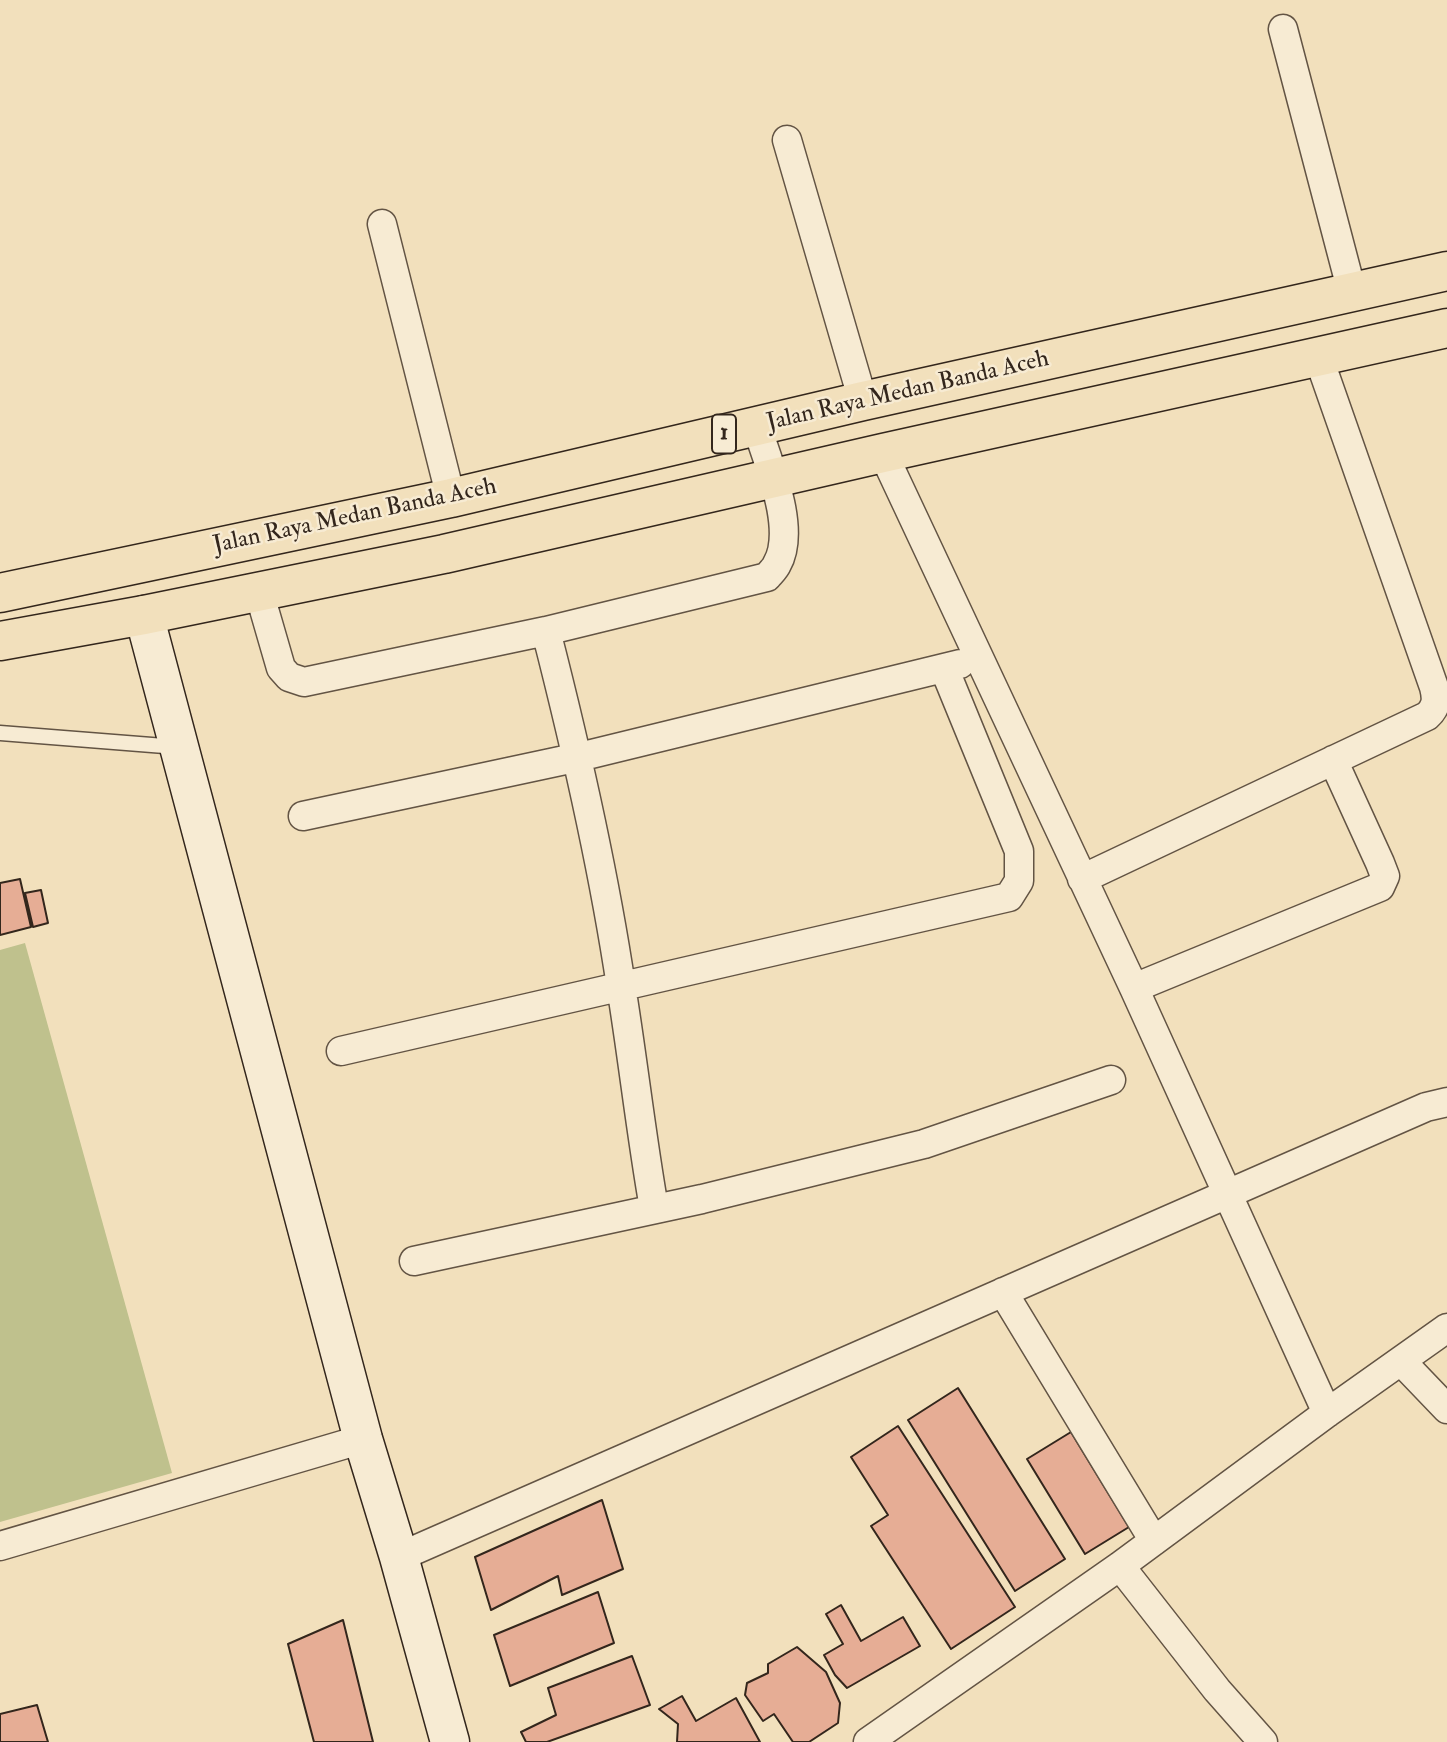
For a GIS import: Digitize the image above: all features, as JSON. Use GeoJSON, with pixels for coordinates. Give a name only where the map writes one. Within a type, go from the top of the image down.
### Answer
{"type":"FeatureCollection","features":[{"type":"Feature","properties":{"kind":"highway","name":"Jalan Raya Medan Banda Aceh"},"geometry":{"type":"LineString","coordinates":[[0,593],[451,498],[863,401],[1447,271]]}},
{"type":"Feature","properties":{"kind":"highway","name":"1"},"geometry":{"type":"LineString","coordinates":[[0,641],[144,615],[444,554],[1447,328]]}},
{"type":"Feature","properties":{"kind":"main road"},"geometry":{"type":"LineString","coordinates":[[144,615],[363,1440],[399,1557],[450,1742]]}},
{"type":"Feature","properties":{"kind":"street"},"geometry":{"type":"LineString","coordinates":[[1283,29],[1352,292]]}},
{"type":"Feature","properties":{"kind":"street"},"geometry":{"type":"LineString","coordinates":[[787,140],[863,401]]}},
{"type":"Feature","properties":{"kind":"street"},"geometry":{"type":"LineString","coordinates":[[382,225],[451,498]]}},
{"type":"Feature","properties":{"kind":"street"},"geometry":{"type":"LineString","coordinates":[[1082,878],[1427,716],[1433,710],[1437,696],[1318,356]]}},
{"type":"Feature","properties":{"kind":"street"},"geometry":{"type":"LineString","coordinates":[[259,592],[281,668],[289,677],[304,682],[546,631],[767,578],[777,564],[784,537],[781,509],[757,426]]}},
{"type":"Feature","properties":{"kind":"street"},"geometry":{"type":"LineString","coordinates":[[883,453],[1134,988],[1328,1413]]}},
{"type":"Feature","properties":{"kind":"street"},"geometry":{"type":"LineString","coordinates":[[546,631],[579,757],[621,985],[654,1208]]}},
{"type":"Feature","properties":{"kind":"street"},"geometry":{"type":"LineString","coordinates":[[303,816],[579,757],[979,659]]}},
{"type":"Feature","properties":{"kind":"street"},"geometry":{"type":"LineString","coordinates":[[341,1051],[1009,897],[1019,881],[1019,851],[944,668]]}},
{"type":"Feature","properties":{"kind":"street"},"geometry":{"type":"LineString","coordinates":[[1134,988],[1375,890],[1384,882],[1385,876],[1380,863],[1333,760]]}},
{"type":"Feature","properties":{"kind":"street"},"geometry":{"type":"LineString","coordinates":[[414,1261],[702,1199],[924,1144],[1111,1080]]}},
{"type":"Feature","properties":{"kind":"street"},"geometry":{"type":"LineString","coordinates":[[399,1557],[1426,1107],[1447,1102]]}},
{"type":"Feature","properties":{"kind":"street"},"geometry":{"type":"LineString","coordinates":[[1003,1292],[1154,1541]]}},
{"type":"Feature","properties":{"kind":"street"},"geometry":{"type":"LineString","coordinates":[[868,1742],[1120,1566],[1447,1328]]}},
{"type":"Feature","properties":{"kind":"street"},"geometry":{"type":"LineString","coordinates":[[1401,1361],[1447,1409]]}},
{"type":"Feature","properties":{"kind":"street"},"geometry":{"type":"LineString","coordinates":[[0,1546],[363,1440]]}},
{"type":"Feature","properties":{"kind":"street"},"geometry":{"type":"LineString","coordinates":[[1120,1566],[1217,1690],[1263,1742]]}},
{"type":"Feature","properties":{"kind":"lane"},"geometry":{"type":"LineString","coordinates":[[0,733],[178,747]]}},
{"type":"Feature","properties":{"kind":"green space"},"geometry":{"type":"Polygon","coordinates":[[[25,943],[172,1473],[0,1522],[0,950],[25,943]]]}},
{"type":"Feature","properties":{"kind":"building"},"geometry":{"type":"Polygon","coordinates":[[[20,879],[31,927],[0,935],[0,883],[20,879]]]}},
{"type":"Feature","properties":{"kind":"building"},"geometry":{"type":"Polygon","coordinates":[[[41,890],[48,923],[33,927],[25,893],[41,890]]]}},
{"type":"Feature","properties":{"kind":"building"},"geometry":{"type":"Polygon","coordinates":[[[958,1388],[1065,1559],[1015,1591],[908,1420],[958,1388]]]}},
{"type":"Feature","properties":{"kind":"building"},"geometry":{"type":"Polygon","coordinates":[[[898,1426],[1015,1607],[951,1649],[871,1526],[888,1515],[851,1457],[898,1426]]]}},
{"type":"Feature","properties":{"kind":"building"},"geometry":{"type":"Polygon","coordinates":[[[1071,1432],[1129,1527],[1085,1554],[1027,1459],[1071,1432]]]}},
{"type":"Feature","properties":{"kind":"building"},"geometry":{"type":"Polygon","coordinates":[[[602,1500],[623,1569],[562,1595],[558,1576],[491,1610],[475,1557],[602,1500]]]}},
{"type":"Feature","properties":{"kind":"building"},"geometry":{"type":"Polygon","coordinates":[[[598,1592],[614,1643],[510,1686],[494,1635],[598,1592]]]}},
{"type":"Feature","properties":{"kind":"building"},"geometry":{"type":"Polygon","coordinates":[[[841,1605],[861,1641],[903,1617],[920,1646],[847,1688],[835,1675],[824,1655],[843,1644],[826,1614],[841,1605]]]}},
{"type":"Feature","properties":{"kind":"building"},"geometry":{"type":"Polygon","coordinates":[[[343,1620],[373,1742],[314,1742],[288,1644],[343,1620]]]}},
{"type":"Feature","properties":{"kind":"building"},"geometry":{"type":"Polygon","coordinates":[[[797,1647],[826,1672],[840,1703],[838,1723],[809,1742],[793,1742],[774,1714],[763,1721],[745,1695],[747,1683],[768,1673],[768,1664],[797,1647]]]}},
{"type":"Feature","properties":{"kind":"building"},"geometry":{"type":"Polygon","coordinates":[[[632,1656],[650,1705],[547,1742],[526,1742],[521,1732],[556,1715],[548,1688],[632,1656]]]}},
{"type":"Feature","properties":{"kind":"building"},"geometry":{"type":"Polygon","coordinates":[[[682,1696],[696,1721],[736,1698],[760,1742],[677,1742],[678,1724],[659,1709],[682,1696]]]}},
{"type":"Feature","properties":{"kind":"building"},"geometry":{"type":"Polygon","coordinates":[[[37,1705],[48,1742],[0,1742],[0,1714],[37,1705]]]}}]}
